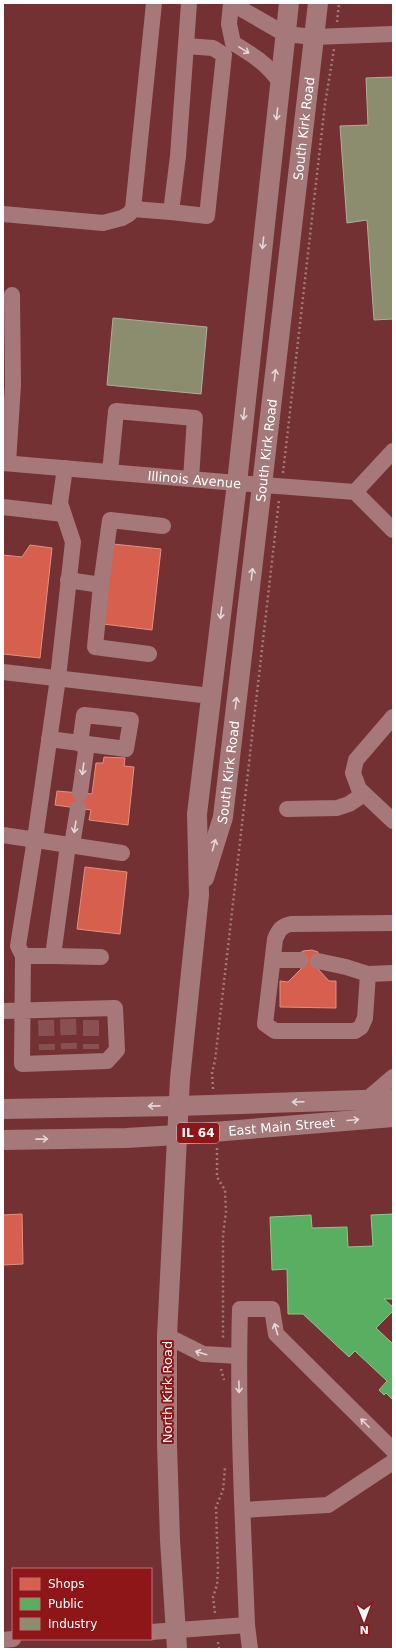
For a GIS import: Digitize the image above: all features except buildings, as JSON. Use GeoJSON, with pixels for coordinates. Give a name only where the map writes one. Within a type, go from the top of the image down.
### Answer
{"type":"FeatureCollection","features":[{"type":"Feature","properties":{"kind":"main road","name":"South Kirk Road"},"geometry":{"type":"LineString","coordinates":[[177,1135],[178,1106],[199,896],[197,814],[237,483],[289,3]]}},
{"type":"Feature","properties":{"kind":"main road","name":"South Kirk Road"},"geometry":{"type":"LineString","coordinates":[[199,896],[223,816],[272,486],[318,3]]}},
{"type":"Feature","properties":{"kind":"main road","name":"East Main Street"},"geometry":{"type":"LineString","coordinates":[[3,1109],[178,1106],[393,1099]]}},
{"type":"Feature","properties":{"kind":"main road","name":"East Main Street"},"geometry":{"type":"LineString","coordinates":[[3,1140],[126,1138],[177,1135],[393,1117]]}},
{"type":"Feature","properties":{"kind":"main road","name":"North Kirk Road"},"geometry":{"type":"LineString","coordinates":[[177,1135],[167,1336],[170,1533],[177,1640]]}},
{"type":"Feature","properties":{"kind":"street"},"geometry":{"type":"LineString","coordinates":[[3,214],[103,223],[122,218],[130,214],[133,209],[154,3]]}},
{"type":"Feature","properties":{"kind":"street"},"geometry":{"type":"LineString","coordinates":[[171,212],[178,156],[189,3]]}},
{"type":"Feature","properties":{"kind":"street"},"geometry":{"type":"LineString","coordinates":[[280,82],[270,68],[233,43],[229,24],[231,3],[285,34],[314,37],[393,34]]}},
{"type":"Feature","properties":{"kind":"street"},"geometry":{"type":"LineString","coordinates":[[133,209],[207,216],[224,55],[213,48],[186,46]]}},
{"type":"Feature","properties":{"kind":"street"},"geometry":{"type":"LineString","coordinates":[[5,463],[13,385],[12,295]]}},
{"type":"Feature","properties":{"kind":"street"},"geometry":{"type":"LineString","coordinates":[[110,472],[116,411],[195,418],[191,479]]}},
{"type":"Feature","properties":{"kind":"street"},"geometry":{"type":"LineString","coordinates":[[393,451],[355,492],[393,530]]}},
{"type":"Feature","properties":{"kind":"street","name":"Illinois Avenue"},"geometry":{"type":"LineString","coordinates":[[5,463],[355,492]]}},
{"type":"Feature","properties":{"kind":"street"},"geometry":{"type":"LineString","coordinates":[[3,1011],[22,1010],[46,1015],[91,1014],[115,1008],[117,1050],[107,1061],[91,1055],[47,1056],[22,1064],[22,1010],[23,956],[18,946],[58,678],[73,542],[60,503],[65,468]]}},
{"type":"Feature","properties":{"kind":"street"},"geometry":{"type":"LineString","coordinates":[[3,507],[63,514]]}},
{"type":"Feature","properties":{"kind":"street"},"geometry":{"type":"LineString","coordinates":[[149,654],[95,647],[101,585],[110,520],[163,526]]}},
{"type":"Feature","properties":{"kind":"street"},"geometry":{"type":"LineString","coordinates":[[68,580],[101,585]]}},
{"type":"Feature","properties":{"kind":"street"},"geometry":{"type":"LineString","coordinates":[[3,672],[211,696]]}},
{"type":"Feature","properties":{"kind":"street"},"geometry":{"type":"LineString","coordinates":[[393,717],[356,760],[353,773],[359,789],[393,821]]}},
{"type":"Feature","properties":{"kind":"street"},"geometry":{"type":"LineString","coordinates":[[49,739],[83,744],[79,801],[70,845],[53,956]]}},
{"type":"Feature","properties":{"kind":"street"},"geometry":{"type":"LineString","coordinates":[[287,809],[337,808],[349,804],[364,794]]}},
{"type":"Feature","properties":{"kind":"street"},"geometry":{"type":"LineString","coordinates":[[3,835],[122,853]]}},
{"type":"Feature","properties":{"kind":"street"},"geometry":{"type":"LineString","coordinates":[[368,974],[365,998],[365,1018],[361,1027],[355,1031],[275,1031],[266,1024],[276,939],[280,929],[291,924],[393,923]]}},
{"type":"Feature","properties":{"kind":"street"},"geometry":{"type":"LineString","coordinates":[[23,956],[101,957]]}},
{"type":"Feature","properties":{"kind":"street"},"geometry":{"type":"LineString","coordinates":[[273,960],[300,960]]}},
{"type":"Feature","properties":{"kind":"street"},"geometry":{"type":"LineString","coordinates":[[318,961],[346,966],[368,974],[393,973]]}},
{"type":"Feature","properties":{"kind":"street"},"geometry":{"type":"LineString","coordinates":[[366,1100],[393,1077]]}},
{"type":"Feature","properties":{"kind":"street"},"geometry":{"type":"LineString","coordinates":[[250,1649],[247,1625],[243,1510],[231,1356],[240,1309],[272,1309],[276,1334],[393,1450]]}},
{"type":"Feature","properties":{"kind":"street"},"geometry":{"type":"LineString","coordinates":[[167,1336],[193,1350],[204,1354],[231,1356]]}},
{"type":"Feature","properties":{"kind":"street"},"geometry":{"type":"LineString","coordinates":[[243,1510],[328,1505],[393,1462]]}},
{"type":"Feature","properties":{"kind":"street"},"geometry":{"type":"LineString","coordinates":[[152,1632],[177,1640],[216,1628],[247,1625]]}},
{"type":"Feature","properties":{"kind":"path"},"geometry":{"type":"LineString","coordinates":[[212,1072],[215,1061],[270,569],[272,486],[325,104],[336,37],[339,3]]}},
{"type":"Feature","properties":{"kind":"path"},"geometry":{"type":"LineString","coordinates":[[217,1155],[217,1177],[225,1190],[226,1212],[223,1235],[231,1356],[220,1366],[226,1385]]}},
{"type":"Feature","properties":{"kind":"path"},"geometry":{"type":"LineString","coordinates":[[219,1649],[213,1597],[217,1585],[216,1507],[222,1490],[225,1463]]}},
{"type":"Feature","properties":{"kind":"tunnel"},"geometry":{"type":"LineString","coordinates":[[68,1019],[69,1049]]}},
{"type":"Feature","properties":{"kind":"tunnel"},"geometry":{"type":"LineString","coordinates":[[46,1020],[47,1050]]}},
{"type":"Feature","properties":{"kind":"tunnel"},"geometry":{"type":"LineString","coordinates":[[91,1020],[91,1049]]}}]}
